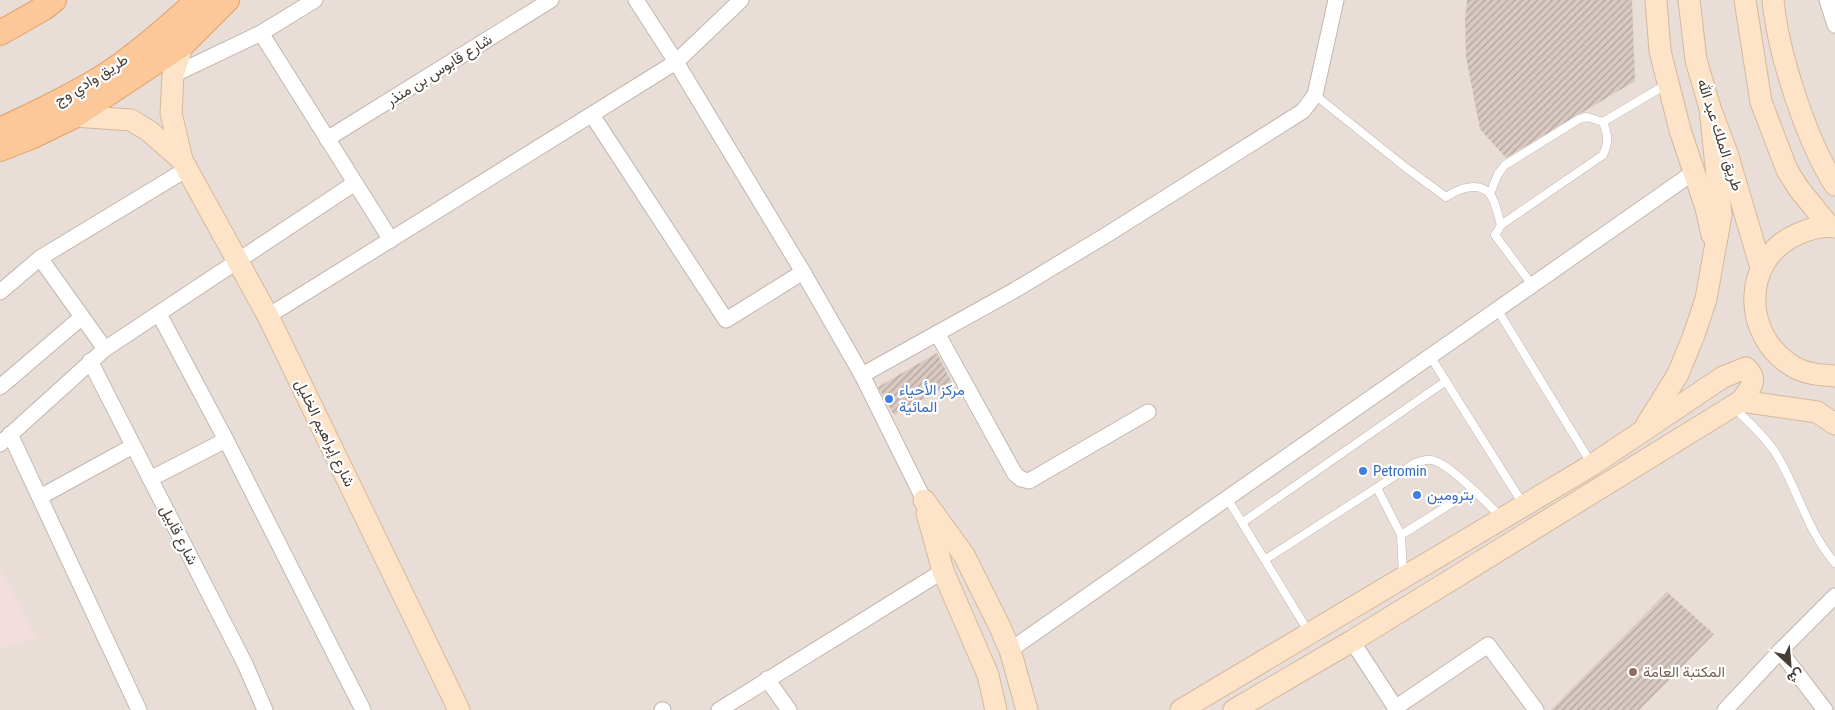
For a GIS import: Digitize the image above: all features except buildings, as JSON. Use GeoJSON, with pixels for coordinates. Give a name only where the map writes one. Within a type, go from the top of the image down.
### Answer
{"type":"FeatureCollection","features":[{"type":"Feature","properties":{"kind":"main road"},"geometry":{"type":"LineString","coordinates":[[0,33],[44,8],[54,0]]}},
{"type":"Feature","properties":{"kind":"main road","name":"طريق وادي وج"},"geometry":{"type":"LineString","coordinates":[[0,130],[43,110],[112,71],[178,19],[198,0]]}},
{"type":"Feature","properties":{"kind":"main road"},"geometry":{"type":"LineString","coordinates":[[0,149],[31,137],[74,116],[183,44],[227,0]]}},
{"type":"Feature","properties":{"kind":"street"},"geometry":{"type":"LineString","coordinates":[[173,75],[261,34],[315,0]]}},
{"type":"Feature","properties":{"kind":"street","name":"شارع قابوس بن منذر"},"geometry":{"type":"LineString","coordinates":[[327,140],[551,0]]}},
{"type":"Feature","properties":{"kind":"street"},"geometry":{"type":"LineString","coordinates":[[636,0],[676,62],[803,272],[862,374],[924,500],[964,555],[1010,650],[1027,710]]}},
{"type":"Feature","properties":{"kind":"street"},"geometry":{"type":"LineString","coordinates":[[268,316],[676,62],[740,0]]}},
{"type":"Feature","properties":{"kind":"street"},"geometry":{"type":"LineString","coordinates":[[862,374],[1108,234],[1303,111],[1315,95],[1336,0]]}},
{"type":"Feature","properties":{"kind":"street"},"geometry":{"type":"LineString","coordinates":[[1656,0],[1660,51],[1680,130],[1706,208],[1715,248]]}},
{"type":"Feature","properties":{"kind":"street"},"geometry":{"type":"LineString","coordinates":[[1685,0],[1692,21]]}},
{"type":"Feature","properties":{"kind":"street","name":"طريق الملك عبد الله"},"geometry":{"type":"LineString","coordinates":[[1689,0],[1696,60],[1710,108],[1727,153],[1761,268]]}},
{"type":"Feature","properties":{"kind":"street"},"geometry":{"type":"LineString","coordinates":[[1745,0],[1761,102],[1787,170],[1799,189],[1832,226]]}},
{"type":"Feature","properties":{"kind":"street"},"geometry":{"type":"LineString","coordinates":[[1773,0],[1792,84],[1815,147],[1835,185]]}},
{"type":"Feature","properties":{"kind":"street"},"geometry":{"type":"LineString","coordinates":[[1827,0],[1835,25]]}},
{"type":"Feature","properties":{"kind":"street"},"geometry":{"type":"LineString","coordinates":[[261,34],[390,240]]}},
{"type":"Feature","properties":{"kind":"street"},"geometry":{"type":"LineString","coordinates":[[183,44],[173,75],[171,113],[184,164]]}},
{"type":"Feature","properties":{"kind":"street"},"geometry":{"type":"LineString","coordinates":[[1642,431],[1678,374],[1706,299],[1721,215],[1710,108]]}},
{"type":"Feature","properties":{"kind":"street"},"geometry":{"type":"LineString","coordinates":[[592,115],[726,320],[803,272]]}},
{"type":"Feature","properties":{"kind":"street"},"geometry":{"type":"LineString","coordinates":[[74,116],[131,120],[149,131],[184,164]]}},
{"type":"Feature","properties":{"kind":"street"},"geometry":{"type":"LineString","coordinates":[[0,292],[40,258],[184,164]]}},
{"type":"Feature","properties":{"kind":"street","name":"شارع إبراهيم الخليل"},"geometry":{"type":"LineString","coordinates":[[184,164],[268,316],[456,709]]}},
{"type":"Feature","properties":{"kind":"street"},"geometry":{"type":"LineString","coordinates":[[1010,650],[1694,172]]}},
{"type":"Feature","properties":{"kind":"street"},"geometry":{"type":"LineString","coordinates":[[139,710],[40,497],[5,439],[90,361],[105,350],[355,183]]}},
{"type":"Feature","properties":{"kind":"street"},"geometry":{"type":"LineString","coordinates":[[1832,226],[1808,229],[1789,237],[1773,251],[1761,268],[1754,291],[1755,314],[1762,336],[1776,355],[1795,368],[1826,376],[1835,392]]}},
{"type":"Feature","properties":{"kind":"street"},"geometry":{"type":"LineString","coordinates":[[40,258],[105,350]]}},
{"type":"Feature","properties":{"kind":"street"},"geometry":{"type":"LineString","coordinates":[[159,314],[226,440],[362,710]]}},
{"type":"Feature","properties":{"kind":"street"},"geometry":{"type":"LineString","coordinates":[[0,387],[82,317]]}},
{"type":"Feature","properties":{"kind":"street"},"geometry":{"type":"LineString","coordinates":[[937,333],[1015,474],[1021,479],[1029,481],[1148,412]]}},
{"type":"Feature","properties":{"kind":"street","name":"شارع قابيل"},"geometry":{"type":"LineString","coordinates":[[90,361],[245,664],[265,710]]}},
{"type":"Feature","properties":{"kind":"street"},"geometry":{"type":"LineString","coordinates":[[1181,710],[1592,465],[1723,377],[1746,368],[1751,373],[1752,387],[1736,403],[1352,641],[1234,710]]}},
{"type":"Feature","properties":{"kind":"street"},"geometry":{"type":"LineString","coordinates":[[1736,403],[1817,412],[1835,424]]}},
{"type":"Feature","properties":{"kind":"street"},"geometry":{"type":"LineString","coordinates":[[150,479],[226,440]]}},
{"type":"Feature","properties":{"kind":"street"},"geometry":{"type":"LineString","coordinates":[[40,497],[133,446]]}},
{"type":"Feature","properties":{"kind":"street"},"geometry":{"type":"LineString","coordinates":[[924,500],[943,572],[988,675],[992,708]]}},
{"type":"Feature","properties":{"kind":"street"},"geometry":{"type":"LineString","coordinates":[[719,710],[943,572]]}},
{"type":"Feature","properties":{"kind":"street"},"geometry":{"type":"LineString","coordinates":[[1725,710],[1835,596]]}},
{"type":"Feature","properties":{"kind":"street"},"geometry":{"type":"LineString","coordinates":[[1352,641],[1396,709],[1488,645],[1536,710]]}},
{"type":"Feature","properties":{"kind":"street"},"geometry":{"type":"LineString","coordinates":[[1780,651],[1825,710]]}},
{"type":"Feature","properties":{"kind":"street"},"geometry":{"type":"LineString","coordinates":[[767,679],[789,710]]}},
{"type":"Feature","properties":{"kind":"lane"},"geometry":{"type":"LineString","coordinates":[[1490,194],[1498,174],[1505,165],[1579,120],[1587,117],[1603,122],[1669,83]]}},
{"type":"Feature","properties":{"kind":"lane"},"geometry":{"type":"LineString","coordinates":[[1315,95],[1405,168],[1446,197],[1466,188],[1478,187],[1490,194],[1501,225]]}},
{"type":"Feature","properties":{"kind":"lane"},"geometry":{"type":"LineString","coordinates":[[1532,285],[1495,235],[1501,225],[1603,155],[1608,145],[1608,134],[1603,122]]}},
{"type":"Feature","properties":{"kind":"lane"},"geometry":{"type":"LineString","coordinates":[[1498,309],[1592,465]]}},
{"type":"Feature","properties":{"kind":"lane"},"geometry":{"type":"LineString","coordinates":[[1430,356],[1524,506]]}},
{"type":"Feature","properties":{"kind":"lane"},"geometry":{"type":"LineString","coordinates":[[1243,522],[1446,381]]}},
{"type":"Feature","properties":{"kind":"lane"},"geometry":{"type":"LineString","coordinates":[[1736,403],[1775,453],[1822,545],[1835,563]]}},
{"type":"Feature","properties":{"kind":"lane"},"geometry":{"type":"LineString","coordinates":[[1266,559],[1415,463],[1432,460],[1443,464],[1503,519]]}},
{"type":"Feature","properties":{"kind":"lane"},"geometry":{"type":"LineString","coordinates":[[1377,488],[1401,535],[1403,578]]}},
{"type":"Feature","properties":{"kind":"lane"},"geometry":{"type":"LineString","coordinates":[[1401,535],[1473,490]]}},
{"type":"Feature","properties":{"kind":"lane"},"geometry":{"type":"LineString","coordinates":[[1227,498],[1266,559],[1309,633]]}},
{"type":"Feature","properties":{"kind":"shaded area"},"geometry":{"type":"Polygon","coordinates":[[[0,0],[1835,0],[1835,710],[0,710],[0,0]]]}},
{"type":"Feature","properties":{"kind":"shaded area"},"geometry":{"type":"Polygon","coordinates":[[[0,569],[36,637],[0,649],[0,569]]]}},
{"type":"Feature","properties":{"kind":"place","name":"مركز الأحياء المائية"},"geometry":{"type":"Point","coordinates":[889,399]}},
{"type":"Feature","properties":{"kind":"place","name":"Petromin"},"geometry":{"type":"Point","coordinates":[1363,471]}},
{"type":"Feature","properties":{"kind":"place","name":"بترومين"},"geometry":{"type":"Point","coordinates":[1417,495]}},
{"type":"Feature","properties":{"kind":"place","name":"المكتبة العامة"},"geometry":{"type":"Point","coordinates":[1633,672]}}]}
